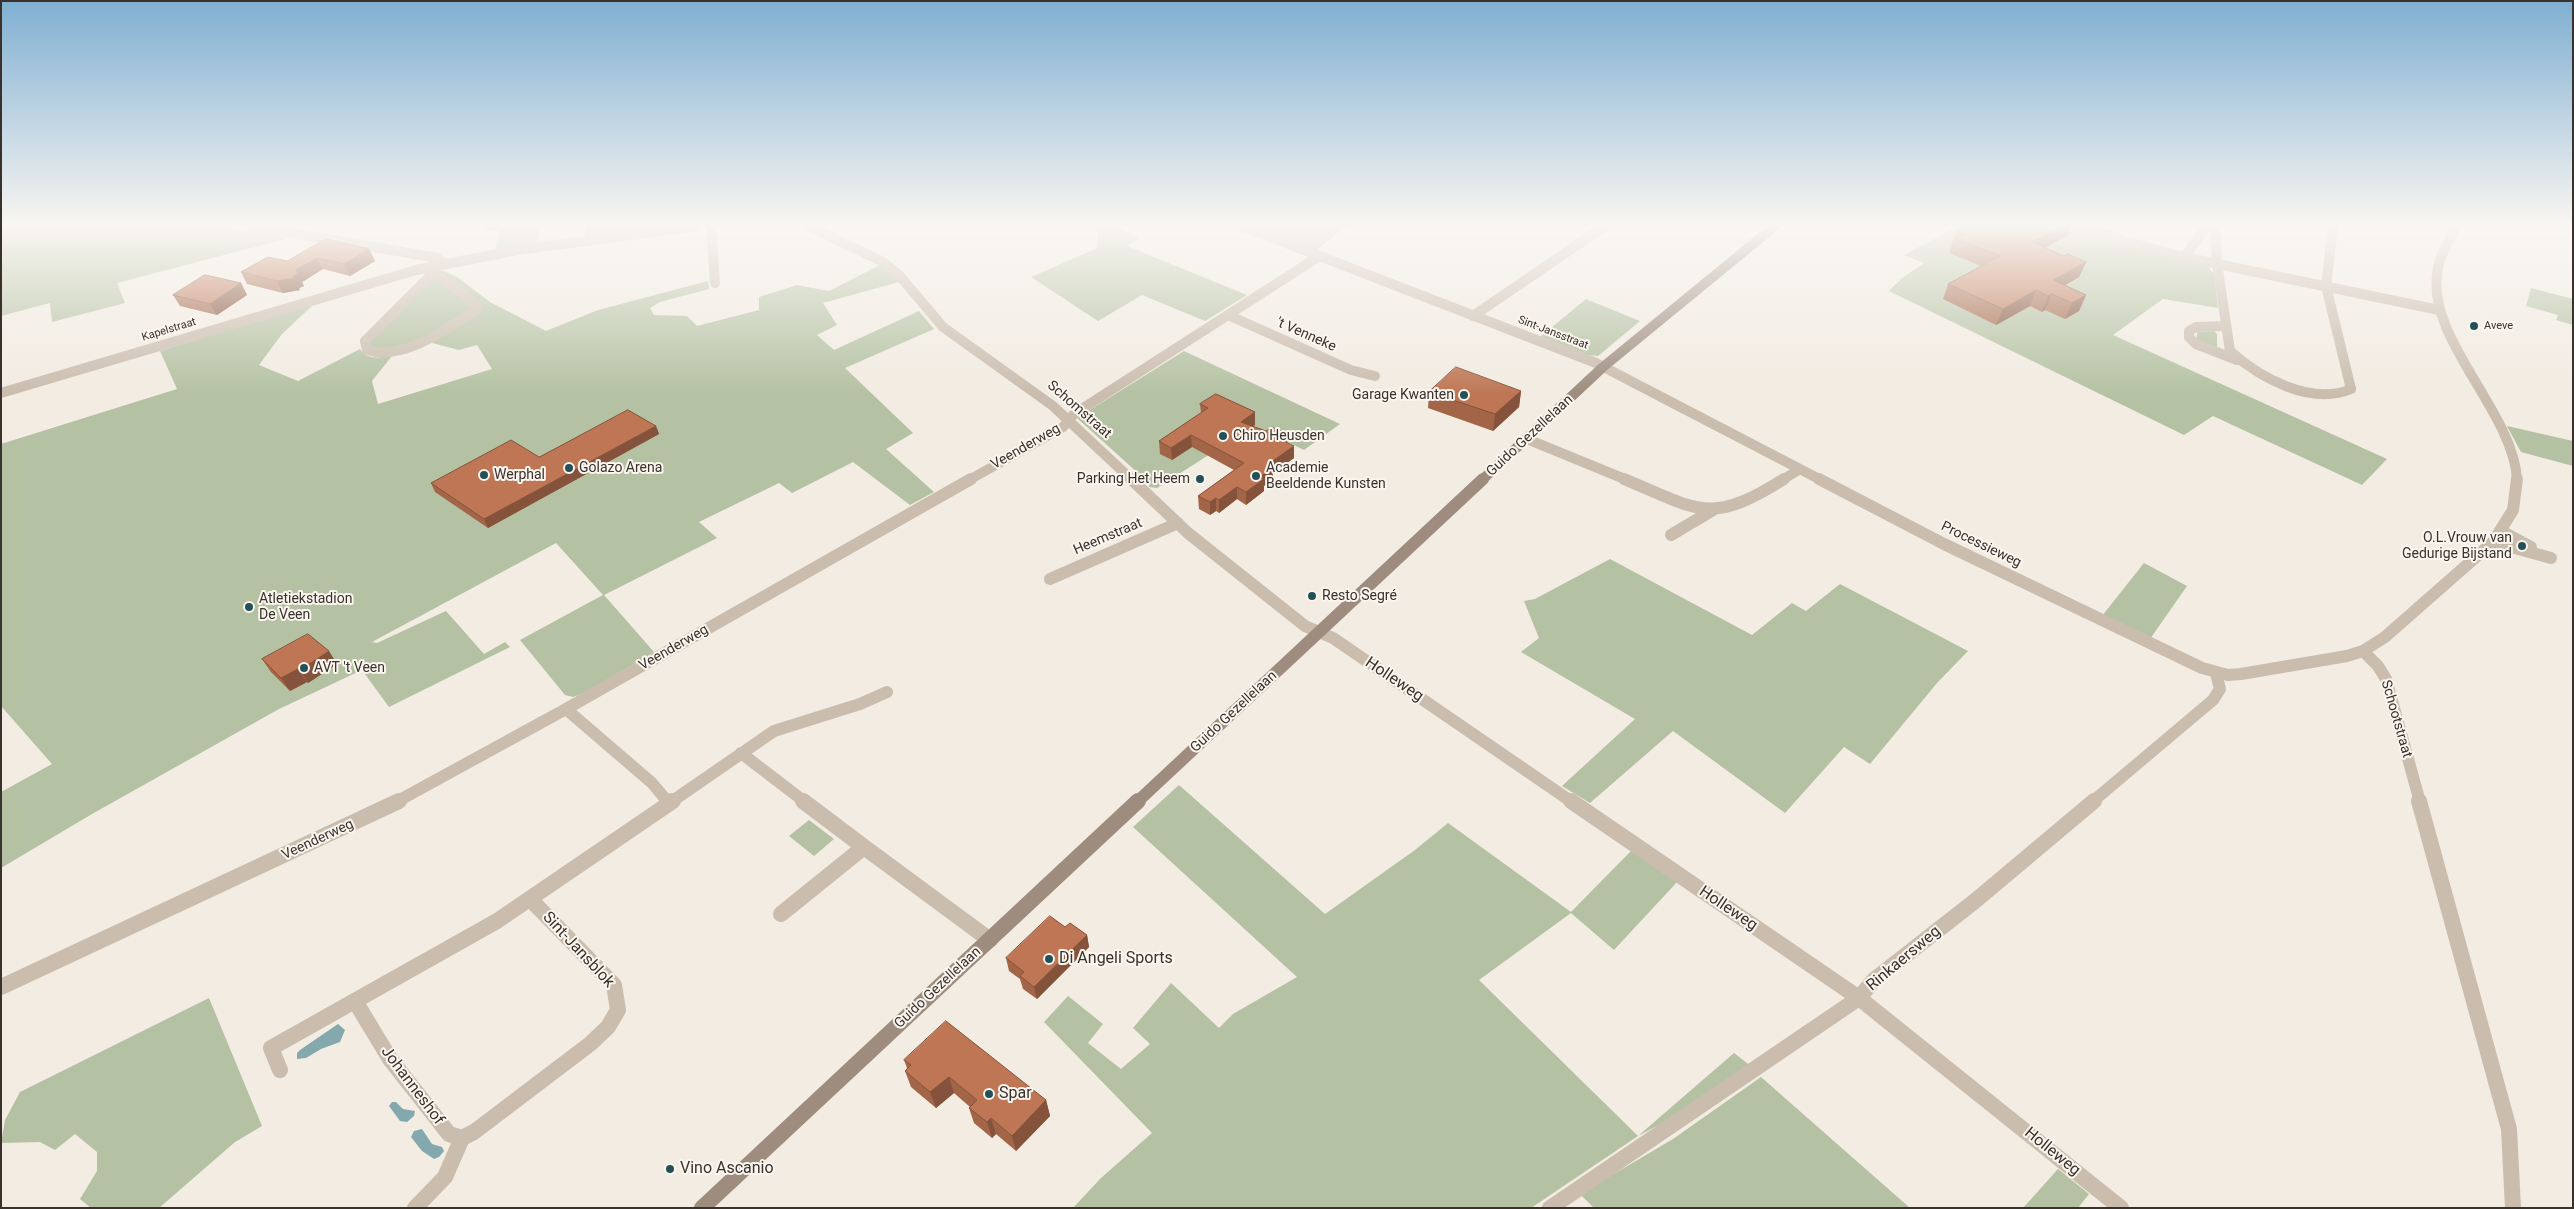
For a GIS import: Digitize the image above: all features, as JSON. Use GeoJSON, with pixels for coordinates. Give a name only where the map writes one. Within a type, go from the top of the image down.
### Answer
{"type":"FeatureCollection","features":[{"type":"Feature","properties":{"kind":"main road","name":"Guido Gezellelaan"},"geometry":{"type":"LineString","coordinates":[[702,1208],[1604,367],[1707,282]]}},
{"type":"Feature","properties":{"kind":"street","name":"Kapelstraat"},"geometry":{"type":"LineString","coordinates":[[1,393],[369,282]]}},
{"type":"Feature","properties":{"kind":"street"},"geometry":{"type":"LineString","coordinates":[[424,282],[365,341],[367,350],[372,354],[386,354],[398,351],[444,329],[478,308],[447,282]]}},
{"type":"Feature","properties":{"kind":"street","name":"Schomstraat"},"geometry":{"type":"LineString","coordinates":[[906,282],[943,327],[1030,387],[1070,420],[1178,524],[1305,626],[1319,633]]}},
{"type":"Feature","properties":{"kind":"street","name":"Veenderweg"},"geometry":{"type":"LineString","coordinates":[[1,987],[376,813],[566,709],[1063,427],[1074,414],[1279,282]]}},
{"type":"Feature","properties":{"kind":"street","name":"Sint-Jansstraat"},"geometry":{"type":"LineString","coordinates":[[1385,282],[1604,367]]}},
{"type":"Feature","properties":{"kind":"street"},"geometry":{"type":"LineString","coordinates":[[1473,316],[1522,282]]}},
{"type":"Feature","properties":{"kind":"street"},"geometry":{"type":"LineString","coordinates":[[2220,282],[2230,352],[2239,361]]}},
{"type":"Feature","properties":{"kind":"street"},"geometry":{"type":"LineString","coordinates":[[2308,282],[2439,310]]}},
{"type":"Feature","properties":{"kind":"street"},"geometry":{"type":"LineString","coordinates":[[2226,326],[2196,327],[2189,331],[2189,337],[2202,347],[2239,361],[2309,393],[2343,394],[2351,388],[2326,282]]}},
{"type":"Feature","properties":{"kind":"street"},"geometry":{"type":"LineString","coordinates":[[2363,651],[2385,637],[2493,542],[2502,532],[2512,514],[2517,497],[2519,483],[2515,461],[2506,436],[2447,333],[2439,310],[2436,282]]}},
{"type":"Feature","properties":{"kind":"street","name":"'t Venneke"},"geometry":{"type":"LineString","coordinates":[[1228,315],[1351,370],[1375,376]]}},
{"type":"Feature","properties":{"kind":"street","name":"Processieweg"},"geometry":{"type":"LineString","coordinates":[[1604,367],[1944,544],[2216,672],[2242,674],[2330,660],[2363,651]]}},
{"type":"Feature","properties":{"kind":"street"},"geometry":{"type":"LineString","coordinates":[[1527,439],[1694,508],[1713,510],[1727,508],[1747,500],[1800,469]]}},
{"type":"Feature","properties":{"kind":"street"},"geometry":{"type":"LineString","coordinates":[[1671,535],[1713,510]]}},
{"type":"Feature","properties":{"kind":"street","name":"Heemstraat"},"geometry":{"type":"LineString","coordinates":[[1050,579],[1178,524]]}},
{"type":"Feature","properties":{"kind":"street"},"geometry":{"type":"LineString","coordinates":[[2493,542],[2551,558],[2502,532]]}},
{"type":"Feature","properties":{"kind":"street","name":"Holleweg"},"geometry":{"type":"LineString","coordinates":[[1319,633],[1333,638],[1859,998],[2121,1208]]}},
{"type":"Feature","properties":{"kind":"street","name":"Schootstraat"},"geometry":{"type":"LineString","coordinates":[[2363,651],[2378,666],[2386,679],[2509,1129],[2513,1208]]}},
{"type":"Feature","properties":{"kind":"street","name":"Rinkaersweg"},"geometry":{"type":"LineString","coordinates":[[1550,1208],[1859,998],[1874,980],[1975,901],[2212,700],[2220,689],[2216,672]]}},
{"type":"Feature","properties":{"kind":"street","name":"Sint-Jansblok"},"geometry":{"type":"LineString","coordinates":[[355,1001],[497,921],[774,731],[792,723],[852,706],[887,692]]}},
{"type":"Feature","properties":{"kind":"street"},"geometry":{"type":"LineString","coordinates":[[566,709],[652,783],[669,802]]}},
{"type":"Feature","properties":{"kind":"street"},"geometry":{"type":"LineString","coordinates":[[741,753],[990,940]]}},
{"type":"Feature","properties":{"kind":"street"},"geometry":{"type":"LineString","coordinates":[[781,914],[864,847]]}},
{"type":"Feature","properties":{"kind":"street","name":"Sint-Jansblok"},"geometry":{"type":"LineString","coordinates":[[462,1138],[474,1132],[558,1070],[608,1027],[618,1010],[614,985],[530,899]]}},
{"type":"Feature","properties":{"kind":"street"},"geometry":{"type":"LineString","coordinates":[[280,1070],[271,1048],[355,1001]]}},
{"type":"Feature","properties":{"kind":"street","name":"Johanneshof"},"geometry":{"type":"LineString","coordinates":[[355,1001],[390,1059],[419,1097],[449,1134],[462,1138]]}},
{"type":"Feature","properties":{"kind":"street"},"geometry":{"type":"LineString","coordinates":[[415,1208],[436,1191],[449,1174],[462,1138]]}},
{"type":"Feature","properties":{"kind":"green space"},"geometry":{"type":"Polygon","coordinates":[[[1,282],[119,282],[117,283],[125,303],[52,322],[50,303],[1,316],[1,282]]]}},
{"type":"Feature","properties":{"kind":"green space"},"geometry":{"type":"Polygon","coordinates":[[[426,282],[464,282],[490,302],[546,331],[598,310],[703,282],[708,282],[709,289],[660,302],[650,308],[654,315],[687,316],[697,326],[759,310],[759,297],[797,285],[829,291],[846,282],[897,282],[823,303],[837,325],[817,335],[834,350],[919,311],[934,329],[845,368],[913,433],[886,449],[934,492],[910,505],[853,462],[792,493],[779,483],[699,522],[717,538],[604,595],[654,652],[584,693],[573,697],[565,695],[520,640],[603,595],[556,543],[372,642],[377,643],[446,611],[484,654],[505,642],[510,647],[389,707],[362,670],[279,709],[92,814],[1,868],[1,792],[52,764],[1,706],[1,444],[177,389],[160,351],[314,304],[282,334],[259,365],[298,381],[360,349],[370,357],[392,356],[372,381],[378,404],[492,369],[477,345],[459,350],[432,343],[443,332],[395,350],[378,352],[367,343],[426,282]]]}},
{"type":"Feature","properties":{"kind":"green space"},"geometry":{"type":"Polygon","coordinates":[[[1039,282],[1216,282],[1247,295],[1205,321],[1142,295],[1098,321],[1039,282]]]}},
{"type":"Feature","properties":{"kind":"green space"},"geometry":{"type":"Polygon","coordinates":[[[1898,282],[2215,282],[2218,308],[2163,299],[2113,335],[2387,459],[2362,485],[2213,416],[2184,435],[1889,291],[1898,282]]]}},
{"type":"Feature","properties":{"kind":"green space"},"geometry":{"type":"Polygon","coordinates":[[[2531,288],[2573,299],[2573,325],[2556,320],[2558,315],[2526,306],[2531,288]]]}},
{"type":"Feature","properties":{"kind":"green space"},"geometry":{"type":"Polygon","coordinates":[[[1586,299],[1640,321],[1598,356],[1588,355],[1540,337],[1586,299]]]}},
{"type":"Feature","properties":{"kind":"green space"},"geometry":{"type":"Polygon","coordinates":[[[2214,331],[2217,334],[2217,347],[2197,340],[2197,332],[2214,331]]]}},
{"type":"Feature","properties":{"kind":"green space"},"geometry":{"type":"Polygon","coordinates":[[[1184,351],[1340,424],[1304,450],[1254,426],[1157,488],[1149,487],[1149,483],[1077,418],[1184,351]]]}},
{"type":"Feature","properties":{"kind":"green space"},"geometry":{"type":"Polygon","coordinates":[[[2507,426],[2573,441],[2573,466],[2521,452],[2507,426]]]}},
{"type":"Feature","properties":{"kind":"green space"},"geometry":{"type":"Polygon","coordinates":[[[1610,559],[1752,635],[1792,603],[1806,611],[1840,584],[1968,651],[1937,683],[1870,764],[1844,747],[1785,813],[1673,731],[1590,803],[1562,786],[1635,719],[1521,652],[1539,638],[1524,601],[1535,599],[1610,559]]]}},
{"type":"Feature","properties":{"kind":"green space"},"geometry":{"type":"Polygon","coordinates":[[[2144,563],[2187,586],[2150,639],[2102,616],[2144,563]]]}},
{"type":"Feature","properties":{"kind":"green space"},"geometry":{"type":"Polygon","coordinates":[[[1179,785],[1325,914],[1415,850],[1448,823],[1571,912],[1633,849],[1678,881],[1614,950],[1571,913],[1479,980],[1638,1136],[1531,1208],[1073,1208],[1101,1178],[1152,1133],[1044,1022],[1068,996],[1103,1024],[1088,1043],[1121,1069],[1150,1044],[1133,1028],[1171,983],[1219,1028],[1233,1014],[1297,977],[1133,827],[1179,785]]]}},
{"type":"Feature","properties":{"kind":"green space"},"geometry":{"type":"Polygon","coordinates":[[[809,820],[834,839],[814,856],[789,836],[809,820]]]}},
{"type":"Feature","properties":{"kind":"green space"},"geometry":{"type":"Polygon","coordinates":[[[209,998],[262,1126],[235,1142],[159,1208],[91,1208],[80,1199],[97,1171],[97,1152],[75,1134],[55,1150],[40,1142],[1,1143],[5,1120],[20,1092],[209,998]]]}},
{"type":"Feature","properties":{"kind":"green space"},"geometry":{"type":"Polygon","coordinates":[[[1734,1053],[1752,1067],[1683,1112],[1638,1136],[1734,1053]]]}},
{"type":"Feature","properties":{"kind":"green space"},"geometry":{"type":"Polygon","coordinates":[[[1761,1077],[1910,1208],[1594,1208],[1580,1194],[1673,1139],[1761,1077]]]}},
{"type":"Feature","properties":{"kind":"green space"},"geometry":{"type":"Polygon","coordinates":[[[2058,1169],[2089,1194],[2078,1208],[2023,1208],[2058,1169]]]}},
{"type":"Feature","properties":{"kind":"water"},"geometry":{"type":"Polygon","coordinates":[[[338,1024],[345,1030],[340,1042],[321,1049],[306,1058],[297,1059],[297,1053],[300,1050],[338,1024]]]}},
{"type":"Feature","properties":{"kind":"water"},"geometry":{"type":"Polygon","coordinates":[[[392,1102],[396,1102],[403,1109],[415,1111],[414,1116],[407,1122],[400,1121],[389,1106],[392,1102]]]}},
{"type":"Feature","properties":{"kind":"water"},"geometry":{"type":"Polygon","coordinates":[[[422,1129],[432,1144],[442,1147],[444,1151],[439,1157],[434,1159],[422,1151],[411,1137],[414,1131],[422,1129]]]}},
{"type":"Feature","properties":{"kind":"building"},"geometry":{"type":"Polygon","coordinates":[[[193,282],[241,283],[210,304],[173,295],[193,282]]]}},
{"type":"Feature","properties":{"kind":"building"},"geometry":{"type":"Polygon","coordinates":[[[1951,282],[2058,282],[2086,295],[2072,303],[2052,294],[2048,296],[2036,290],[2003,309],[1948,284],[1951,282]]]}},
{"type":"Feature","properties":{"kind":"building"},"geometry":{"type":"Polygon","coordinates":[[[1456,367],[1521,391],[1495,414],[1429,392],[1456,367]]]}},
{"type":"Feature","properties":{"kind":"building"},"geometry":{"type":"Polygon","coordinates":[[[1216,394],[1255,412],[1241,422],[1266,431],[1272,427],[1287,434],[1280,439],[1294,446],[1267,465],[1272,468],[1260,477],[1264,479],[1246,492],[1237,487],[1219,500],[1216,498],[1210,502],[1198,496],[1244,463],[1191,435],[1171,448],[1159,441],[1208,408],[1200,404],[1216,394]]]}},
{"type":"Feature","properties":{"kind":"building"},"geometry":{"type":"Polygon","coordinates":[[[628,410],[656,426],[484,519],[431,483],[511,440],[539,457],[628,410]]]}},
{"type":"Feature","properties":{"kind":"building"},"geometry":{"type":"Polygon","coordinates":[[[308,634],[329,651],[300,670],[298,669],[281,678],[262,659],[308,634]]]}},
{"type":"Feature","properties":{"kind":"building","name":"Di Angeli Sports"},"geometry":{"type":"Polygon","coordinates":[[[1050,916],[1065,927],[1070,923],[1087,935],[1034,987],[1020,976],[1024,972],[1006,958],[1050,916]]]}},
{"type":"Feature","properties":{"kind":"building","name":"Spar"},"geometry":{"type":"Polygon","coordinates":[[[946,1021],[1046,1100],[1012,1136],[991,1118],[987,1122],[969,1108],[977,1100],[949,1077],[930,1092],[905,1071],[911,1065],[904,1060],[946,1021]]]}},
{"type":"Feature","properties":{"kind":"place","name":"Aveve"},"geometry":{"type":"Point","coordinates":[2474,326]}},
{"type":"Feature","properties":{"kind":"place","name":"Garage Kwanten"},"geometry":{"type":"Point","coordinates":[1464,395]}},
{"type":"Feature","properties":{"kind":"place","name":"Chiro Heusden"},"geometry":{"type":"Point","coordinates":[1223,436]}},
{"type":"Feature","properties":{"kind":"place","name":"Golazo Arena"},"geometry":{"type":"Point","coordinates":[569,468]}},
{"type":"Feature","properties":{"kind":"place","name":"Werphal"},"geometry":{"type":"Point","coordinates":[484,475]}},
{"type":"Feature","properties":{"kind":"place","name":"Academie Beeldende Kunsten"},"geometry":{"type":"Point","coordinates":[1256,476]}},
{"type":"Feature","properties":{"kind":"place","name":"Parking Het Heem"},"geometry":{"type":"Point","coordinates":[1200,479]}},
{"type":"Feature","properties":{"kind":"place","name":"O.L.Vrouw van Gedurige Bijstand"},"geometry":{"type":"Point","coordinates":[2522,546]}},
{"type":"Feature","properties":{"kind":"place","name":"Resto Segré"},"geometry":{"type":"Point","coordinates":[1312,596]}},
{"type":"Feature","properties":{"kind":"place","name":"Atletiekstadion De Veen"},"geometry":{"type":"Point","coordinates":[249,607]}},
{"type":"Feature","properties":{"kind":"place","name":"AVT 't Veen"},"geometry":{"type":"Point","coordinates":[304,668]}},
{"type":"Feature","properties":{"kind":"place","name":"Di Angeli Sports"},"geometry":{"type":"Point","coordinates":[1049,959]}},
{"type":"Feature","properties":{"kind":"place","name":"Spar"},"geometry":{"type":"Point","coordinates":[989,1094]}},
{"type":"Feature","properties":{"kind":"place","name":"Vino Ascanio"},"geometry":{"type":"Point","coordinates":[670,1169]}}]}
